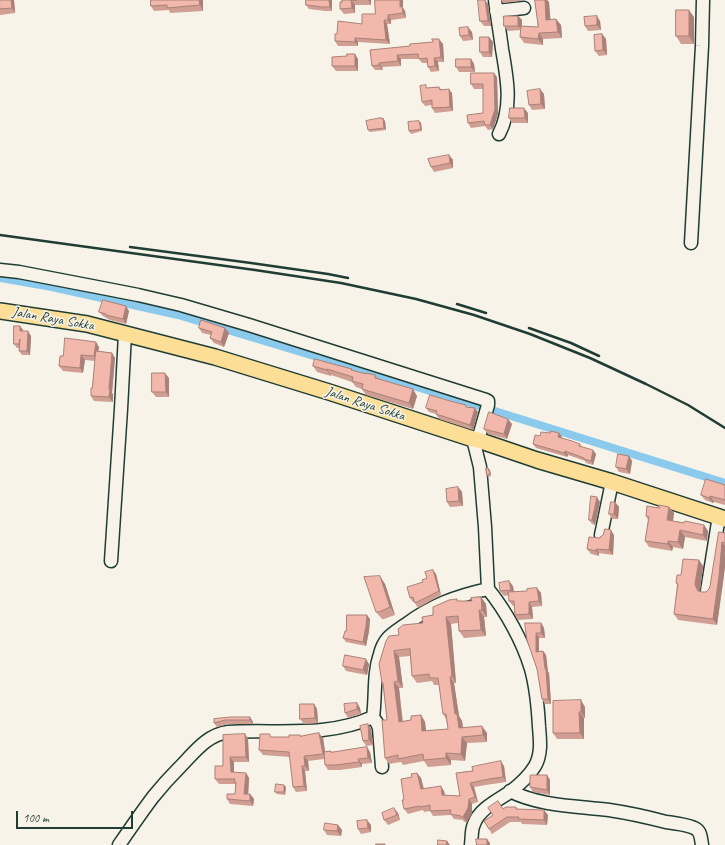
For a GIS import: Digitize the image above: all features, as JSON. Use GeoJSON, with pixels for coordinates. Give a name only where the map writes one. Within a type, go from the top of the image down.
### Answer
{"type":"FeatureCollection","features":[{"type":"Feature","properties":{"kind":"main road","name":"Jalan Raya Sokka"},"geometry":{"type":"LineString","coordinates":[[0,311],[87,324],[215,357],[722,518]]}},
{"type":"Feature","properties":{"kind":"street"},"geometry":{"type":"LineString","coordinates":[[691,243],[702,46],[703,0]]}},
{"type":"Feature","properties":{"kind":"street"},"geometry":{"type":"LineString","coordinates":[[499,134],[506,115],[508,90],[496,5],[524,8]]}},
{"type":"Feature","properties":{"kind":"street"},"geometry":{"type":"LineString","coordinates":[[0,270],[19,272],[138,295],[188,307],[488,401],[476,440],[480,467],[485,527],[488,589],[498,602],[522,644],[531,670],[539,721],[540,742],[539,755],[535,765],[521,782],[485,809],[474,823],[471,845]]}},
{"type":"Feature","properties":{"kind":"street"},"geometry":{"type":"LineString","coordinates":[[111,561],[121,409],[124,334]]}},
{"type":"Feature","properties":{"kind":"street"},"geometry":{"type":"LineString","coordinates":[[601,535],[612,482]]}},
{"type":"Feature","properties":{"kind":"street"},"geometry":{"type":"LineString","coordinates":[[707,591],[722,518]]}},
{"type":"Feature","properties":{"kind":"street"},"geometry":{"type":"LineString","coordinates":[[382,768],[378,728],[373,717],[377,666],[384,643],[391,635],[413,619],[442,603],[474,592],[488,589]]}},
{"type":"Feature","properties":{"kind":"street"},"geometry":{"type":"LineString","coordinates":[[119,845],[152,798],[167,780],[211,737],[228,732],[306,732],[329,730],[360,723],[373,717]]}},
{"type":"Feature","properties":{"kind":"street"},"geometry":{"type":"LineString","coordinates":[[510,791],[521,797],[552,804],[639,814],[694,827],[700,833],[702,845]]}},
{"type":"Feature","properties":{"kind":"building"},"geometry":{"type":"Polygon","coordinates":[[[0,0],[11,0],[12,8],[0,9],[0,0]]]}},
{"type":"Feature","properties":{"kind":"building"},"geometry":{"type":"Polygon","coordinates":[[[151,0],[199,0],[200,5],[167,8],[167,5],[151,6],[151,0]]]}},
{"type":"Feature","properties":{"kind":"building"},"geometry":{"type":"Polygon","coordinates":[[[306,0],[329,0],[330,7],[306,5],[306,0]]]}},
{"type":"Feature","properties":{"kind":"building"},"geometry":{"type":"Polygon","coordinates":[[[342,0],[351,0],[352,8],[340,9],[340,2],[342,2],[342,0]]]}},
{"type":"Feature","properties":{"kind":"building"},"geometry":{"type":"Polygon","coordinates":[[[375,0],[400,0],[400,7],[402,6],[403,13],[388,15],[388,20],[384,20],[386,40],[355,38],[355,42],[335,41],[338,21],[362,24],[362,14],[375,14],[375,0]]]}},
{"type":"Feature","properties":{"kind":"building"},"geometry":{"type":"Polygon","coordinates":[[[478,0],[485,0],[488,21],[480,21],[478,0]]]}},
{"type":"Feature","properties":{"kind":"building"},"geometry":{"type":"Polygon","coordinates":[[[535,0],[545,0],[546,20],[556,19],[558,32],[539,33],[538,39],[520,37],[521,26],[538,27],[535,0]]]}},
{"type":"Feature","properties":{"kind":"building"},"geometry":{"type":"Polygon","coordinates":[[[676,10],[689,10],[689,36],[676,36],[676,10]]]}},
{"type":"Feature","properties":{"kind":"building"},"geometry":{"type":"Polygon","coordinates":[[[504,16],[518,16],[518,26],[504,26],[504,16]]]}},
{"type":"Feature","properties":{"kind":"building"},"geometry":{"type":"Polygon","coordinates":[[[597,16],[597,25],[585,26],[584,17],[597,16]]]}},
{"type":"Feature","properties":{"kind":"building"},"geometry":{"type":"Polygon","coordinates":[[[468,27],[469,35],[460,36],[459,28],[468,27]]]}},
{"type":"Feature","properties":{"kind":"building"},"geometry":{"type":"Polygon","coordinates":[[[602,34],[603,50],[595,51],[594,35],[602,34]]]}},
{"type":"Feature","properties":{"kind":"building"},"geometry":{"type":"Polygon","coordinates":[[[480,37],[489,37],[489,52],[480,52],[480,37]]]}},
{"type":"Feature","properties":{"kind":"building"},"geometry":{"type":"Polygon","coordinates":[[[432,39],[439,39],[441,57],[434,58],[435,66],[428,67],[427,58],[419,59],[418,54],[397,55],[398,61],[379,63],[379,65],[372,66],[370,50],[433,42],[432,39]]]}},
{"type":"Feature","properties":{"kind":"building"},"geometry":{"type":"Polygon","coordinates":[[[347,54],[355,54],[355,66],[332,66],[332,57],[347,56],[347,54]]]}},
{"type":"Feature","properties":{"kind":"building"},"geometry":{"type":"Polygon","coordinates":[[[456,59],[471,59],[471,67],[456,67],[456,59]]]}},
{"type":"Feature","properties":{"kind":"building"},"geometry":{"type":"Polygon","coordinates":[[[471,73],[494,73],[495,109],[490,125],[485,125],[484,121],[468,123],[467,115],[483,113],[483,84],[471,84],[471,73]]]}},
{"type":"Feature","properties":{"kind":"building"},"geometry":{"type":"Polygon","coordinates":[[[426,85],[426,88],[439,87],[440,90],[449,89],[450,107],[432,108],[432,100],[422,102],[420,86],[426,85]]]}},
{"type":"Feature","properties":{"kind":"building"},"geometry":{"type":"Polygon","coordinates":[[[540,89],[541,104],[529,105],[527,91],[540,89]]]}},
{"type":"Feature","properties":{"kind":"building"},"geometry":{"type":"Polygon","coordinates":[[[510,108],[524,108],[525,118],[509,118],[510,108]]]}},
{"type":"Feature","properties":{"kind":"building"},"geometry":{"type":"Polygon","coordinates":[[[383,118],[384,128],[368,130],[366,121],[383,118]]]}},
{"type":"Feature","properties":{"kind":"building"},"geometry":{"type":"Polygon","coordinates":[[[419,121],[421,129],[409,131],[408,122],[419,121]]]}},
{"type":"Feature","properties":{"kind":"building"},"geometry":{"type":"Polygon","coordinates":[[[449,155],[450,163],[431,167],[428,159],[449,155]]]}},
{"type":"Feature","properties":{"kind":"building"},"geometry":{"type":"Polygon","coordinates":[[[103,300],[126,306],[123,319],[99,312],[103,300]]]}},
{"type":"Feature","properties":{"kind":"building"},"geometry":{"type":"Polygon","coordinates":[[[201,320],[225,328],[221,342],[210,338],[212,332],[199,328],[201,320]]]}},
{"type":"Feature","properties":{"kind":"building"},"geometry":{"type":"Polygon","coordinates":[[[14,326],[20,326],[20,331],[28,331],[27,351],[19,351],[20,339],[19,344],[14,344],[14,326]]]}},
{"type":"Feature","properties":{"kind":"building"},"geometry":{"type":"Polygon","coordinates":[[[65,338],[96,342],[94,356],[81,355],[80,368],[59,366],[60,356],[63,356],[65,338]]]}},
{"type":"Feature","properties":{"kind":"building"},"geometry":{"type":"Polygon","coordinates":[[[96,351],[112,353],[109,397],[91,396],[96,351]]]}},
{"type":"Feature","properties":{"kind":"building"},"geometry":{"type":"Polygon","coordinates":[[[315,359],[366,374],[375,375],[375,378],[413,389],[409,403],[362,389],[363,384],[352,381],[353,377],[313,366],[315,359]]]}},
{"type":"Feature","properties":{"kind":"building"},"geometry":{"type":"Polygon","coordinates":[[[152,373],[165,373],[166,392],[152,392],[152,373]]]}},
{"type":"Feature","properties":{"kind":"building"},"geometry":{"type":"Polygon","coordinates":[[[430,395],[466,405],[466,407],[475,408],[470,425],[436,414],[437,411],[426,408],[430,395]]]}},
{"type":"Feature","properties":{"kind":"building"},"geometry":{"type":"Polygon","coordinates":[[[489,412],[508,419],[504,434],[484,429],[489,412]]]}},
{"type":"Feature","properties":{"kind":"building"},"geometry":{"type":"Polygon","coordinates":[[[551,431],[559,433],[558,437],[593,450],[591,461],[565,451],[564,453],[533,444],[535,435],[540,436],[541,432],[550,433],[551,431]]]}},
{"type":"Feature","properties":{"kind":"building"},"geometry":{"type":"Polygon","coordinates":[[[618,454],[629,456],[626,469],[616,467],[618,454]]]}},
{"type":"Feature","properties":{"kind":"building"},"geometry":{"type":"Polygon","coordinates":[[[486,468],[488,468],[490,474],[487,475],[486,468]]]}},
{"type":"Feature","properties":{"kind":"building"},"geometry":{"type":"Polygon","coordinates":[[[706,479],[725,485],[725,500],[710,496],[709,498],[701,495],[706,479]]]}},
{"type":"Feature","properties":{"kind":"building"},"geometry":{"type":"Polygon","coordinates":[[[458,487],[459,501],[447,502],[446,489],[458,487]]]}},
{"type":"Feature","properties":{"kind":"building"},"geometry":{"type":"Polygon","coordinates":[[[591,496],[597,497],[592,520],[589,520],[591,496]]]}},
{"type":"Feature","properties":{"kind":"building"},"geometry":{"type":"Polygon","coordinates":[[[611,502],[615,502],[614,514],[609,514],[611,502]]]}},
{"type":"Feature","properties":{"kind":"building"},"geometry":{"type":"Polygon","coordinates":[[[659,505],[669,507],[667,520],[684,523],[685,521],[704,525],[703,535],[680,530],[678,542],[668,541],[668,544],[645,541],[649,517],[646,516],[647,506],[659,508],[659,505]]]}},
{"type":"Feature","properties":{"kind":"building"},"geometry":{"type":"Polygon","coordinates":[[[605,529],[611,530],[609,550],[596,549],[596,551],[587,549],[589,537],[600,538],[605,529]]]}},
{"type":"Feature","properties":{"kind":"building"},"geometry":{"type":"Polygon","coordinates":[[[719,532],[725,533],[725,543],[722,542],[713,619],[674,614],[678,584],[676,583],[677,575],[681,575],[683,559],[699,560],[695,584],[696,587],[698,591],[702,592],[706,592],[709,589],[719,532]]]}},
{"type":"Feature","properties":{"kind":"building"},"geometry":{"type":"Polygon","coordinates":[[[433,570],[439,591],[415,603],[413,597],[410,598],[407,587],[423,582],[422,580],[427,578],[425,572],[433,570]]]}},
{"type":"Feature","properties":{"kind":"building"},"geometry":{"type":"Polygon","coordinates":[[[380,576],[390,607],[376,612],[364,577],[380,576]]]}},
{"type":"Feature","properties":{"kind":"building"},"geometry":{"type":"Polygon","coordinates":[[[509,581],[511,590],[500,591],[499,583],[509,581]]]}},
{"type":"Feature","properties":{"kind":"building"},"geometry":{"type":"Polygon","coordinates":[[[537,588],[539,601],[529,602],[529,614],[515,615],[514,601],[509,601],[508,592],[527,591],[527,589],[537,588]]]}},
{"type":"Feature","properties":{"kind":"building"},"geometry":{"type":"Polygon","coordinates":[[[481,597],[482,610],[479,610],[481,630],[459,631],[458,616],[446,617],[452,676],[450,677],[455,714],[457,714],[459,728],[482,726],[483,735],[462,737],[461,754],[446,753],[446,758],[424,760],[423,754],[398,759],[398,755],[385,758],[382,720],[387,720],[383,683],[379,664],[386,641],[389,636],[399,635],[398,629],[403,625],[423,623],[422,617],[433,615],[433,607],[449,600],[457,599],[457,601],[472,601],[471,598],[481,597]],[[410,649],[394,651],[398,681],[394,682],[399,722],[411,720],[411,716],[421,715],[422,731],[448,729],[446,714],[443,714],[438,678],[430,678],[429,674],[412,676],[410,649]]]}},
{"type":"Feature","properties":{"kind":"building"},"geometry":{"type":"Polygon","coordinates":[[[347,615],[367,615],[363,642],[343,638],[346,631],[347,615]]]}},
{"type":"Feature","properties":{"kind":"building"},"geometry":{"type":"Polygon","coordinates":[[[525,623],[541,623],[541,633],[536,633],[536,652],[543,651],[548,699],[542,699],[537,669],[527,640],[525,623]]]}},
{"type":"Feature","properties":{"kind":"building"},"geometry":{"type":"Polygon","coordinates":[[[345,655],[366,659],[363,670],[343,666],[345,655]]]}},
{"type":"Feature","properties":{"kind":"building"},"geometry":{"type":"Polygon","coordinates":[[[581,700],[581,712],[579,712],[580,733],[553,733],[553,701],[581,700]]]}},
{"type":"Feature","properties":{"kind":"building"},"geometry":{"type":"Polygon","coordinates":[[[357,703],[357,709],[345,713],[344,704],[357,703]]]}},
{"type":"Feature","properties":{"kind":"building"},"geometry":{"type":"Polygon","coordinates":[[[300,704],[314,704],[315,718],[300,719],[300,704]]]}},
{"type":"Feature","properties":{"kind":"building"},"geometry":{"type":"Polygon","coordinates":[[[250,717],[250,720],[225,720],[214,723],[214,719],[250,717]]]}},
{"type":"Feature","properties":{"kind":"building"},"geometry":{"type":"Polygon","coordinates":[[[368,724],[369,740],[363,741],[360,726],[368,724]]]}},
{"type":"Feature","properties":{"kind":"building"},"geometry":{"type":"Polygon","coordinates":[[[319,733],[323,754],[304,756],[305,766],[302,766],[304,786],[293,787],[289,752],[259,750],[260,734],[270,734],[270,737],[289,737],[289,735],[300,736],[319,733]]]}},
{"type":"Feature","properties":{"kind":"building"},"geometry":{"type":"Polygon","coordinates":[[[245,734],[246,757],[230,757],[231,772],[246,773],[244,794],[250,794],[250,801],[227,799],[227,794],[235,794],[235,779],[215,779],[215,766],[223,766],[223,735],[245,734]]]}},
{"type":"Feature","properties":{"kind":"building"},"geometry":{"type":"Polygon","coordinates":[[[367,747],[368,758],[358,759],[359,762],[325,765],[324,752],[367,747]]]}},
{"type":"Feature","properties":{"kind":"building"},"geometry":{"type":"Polygon","coordinates":[[[501,761],[503,777],[470,783],[475,797],[469,799],[468,808],[463,817],[450,814],[451,810],[430,811],[430,805],[404,809],[401,779],[412,777],[411,774],[417,773],[421,789],[441,786],[442,795],[460,796],[456,773],[473,771],[472,767],[501,761]]]}},
{"type":"Feature","properties":{"kind":"building"},"geometry":{"type":"Polygon","coordinates":[[[531,775],[547,775],[547,790],[530,787],[531,775]]]}},
{"type":"Feature","properties":{"kind":"building"},"geometry":{"type":"Polygon","coordinates":[[[276,784],[284,785],[284,792],[275,792],[276,784]]]}},
{"type":"Feature","properties":{"kind":"building"},"geometry":{"type":"Polygon","coordinates":[[[498,801],[503,809],[506,807],[516,807],[516,809],[544,810],[544,820],[507,817],[489,829],[484,821],[493,815],[488,808],[498,801]]]}},
{"type":"Feature","properties":{"kind":"building"},"geometry":{"type":"Polygon","coordinates":[[[394,808],[397,815],[384,820],[382,813],[394,808]]]}},
{"type":"Feature","properties":{"kind":"building"},"geometry":{"type":"Polygon","coordinates":[[[367,820],[368,828],[358,829],[357,821],[367,820]]]}},
{"type":"Feature","properties":{"kind":"building"},"geometry":{"type":"Polygon","coordinates":[[[325,823],[338,825],[337,831],[324,830],[325,823]]]}},
{"type":"Feature","properties":{"kind":"building"},"geometry":{"type":"Polygon","coordinates":[[[476,839],[487,839],[487,845],[477,845],[476,839]]]}},
{"type":"Feature","properties":{"kind":"building"},"geometry":{"type":"Polygon","coordinates":[[[438,840],[447,841],[446,845],[438,845],[438,840]]]}},
{"type":"Feature","properties":{"kind":"waterway"},"geometry":{"type":"LineString","coordinates":[[0,278],[52,287],[178,315],[463,401],[725,483]]}},
{"type":"Feature","properties":{"kind":"railway"},"geometry":{"type":"LineString","coordinates":[[0,235],[341,283],[416,299],[474,315],[530,334],[590,358],[688,405],[725,428]]}},
{"type":"Feature","properties":{"kind":"railway"},"geometry":{"type":"LineString","coordinates":[[130,247],[348,278]]}},
{"type":"Feature","properties":{"kind":"railway"},"geometry":{"type":"LineString","coordinates":[[457,304],[486,313]]}},
{"type":"Feature","properties":{"kind":"railway"},"geometry":{"type":"LineString","coordinates":[[529,328],[571,343],[599,356]]}}]}
